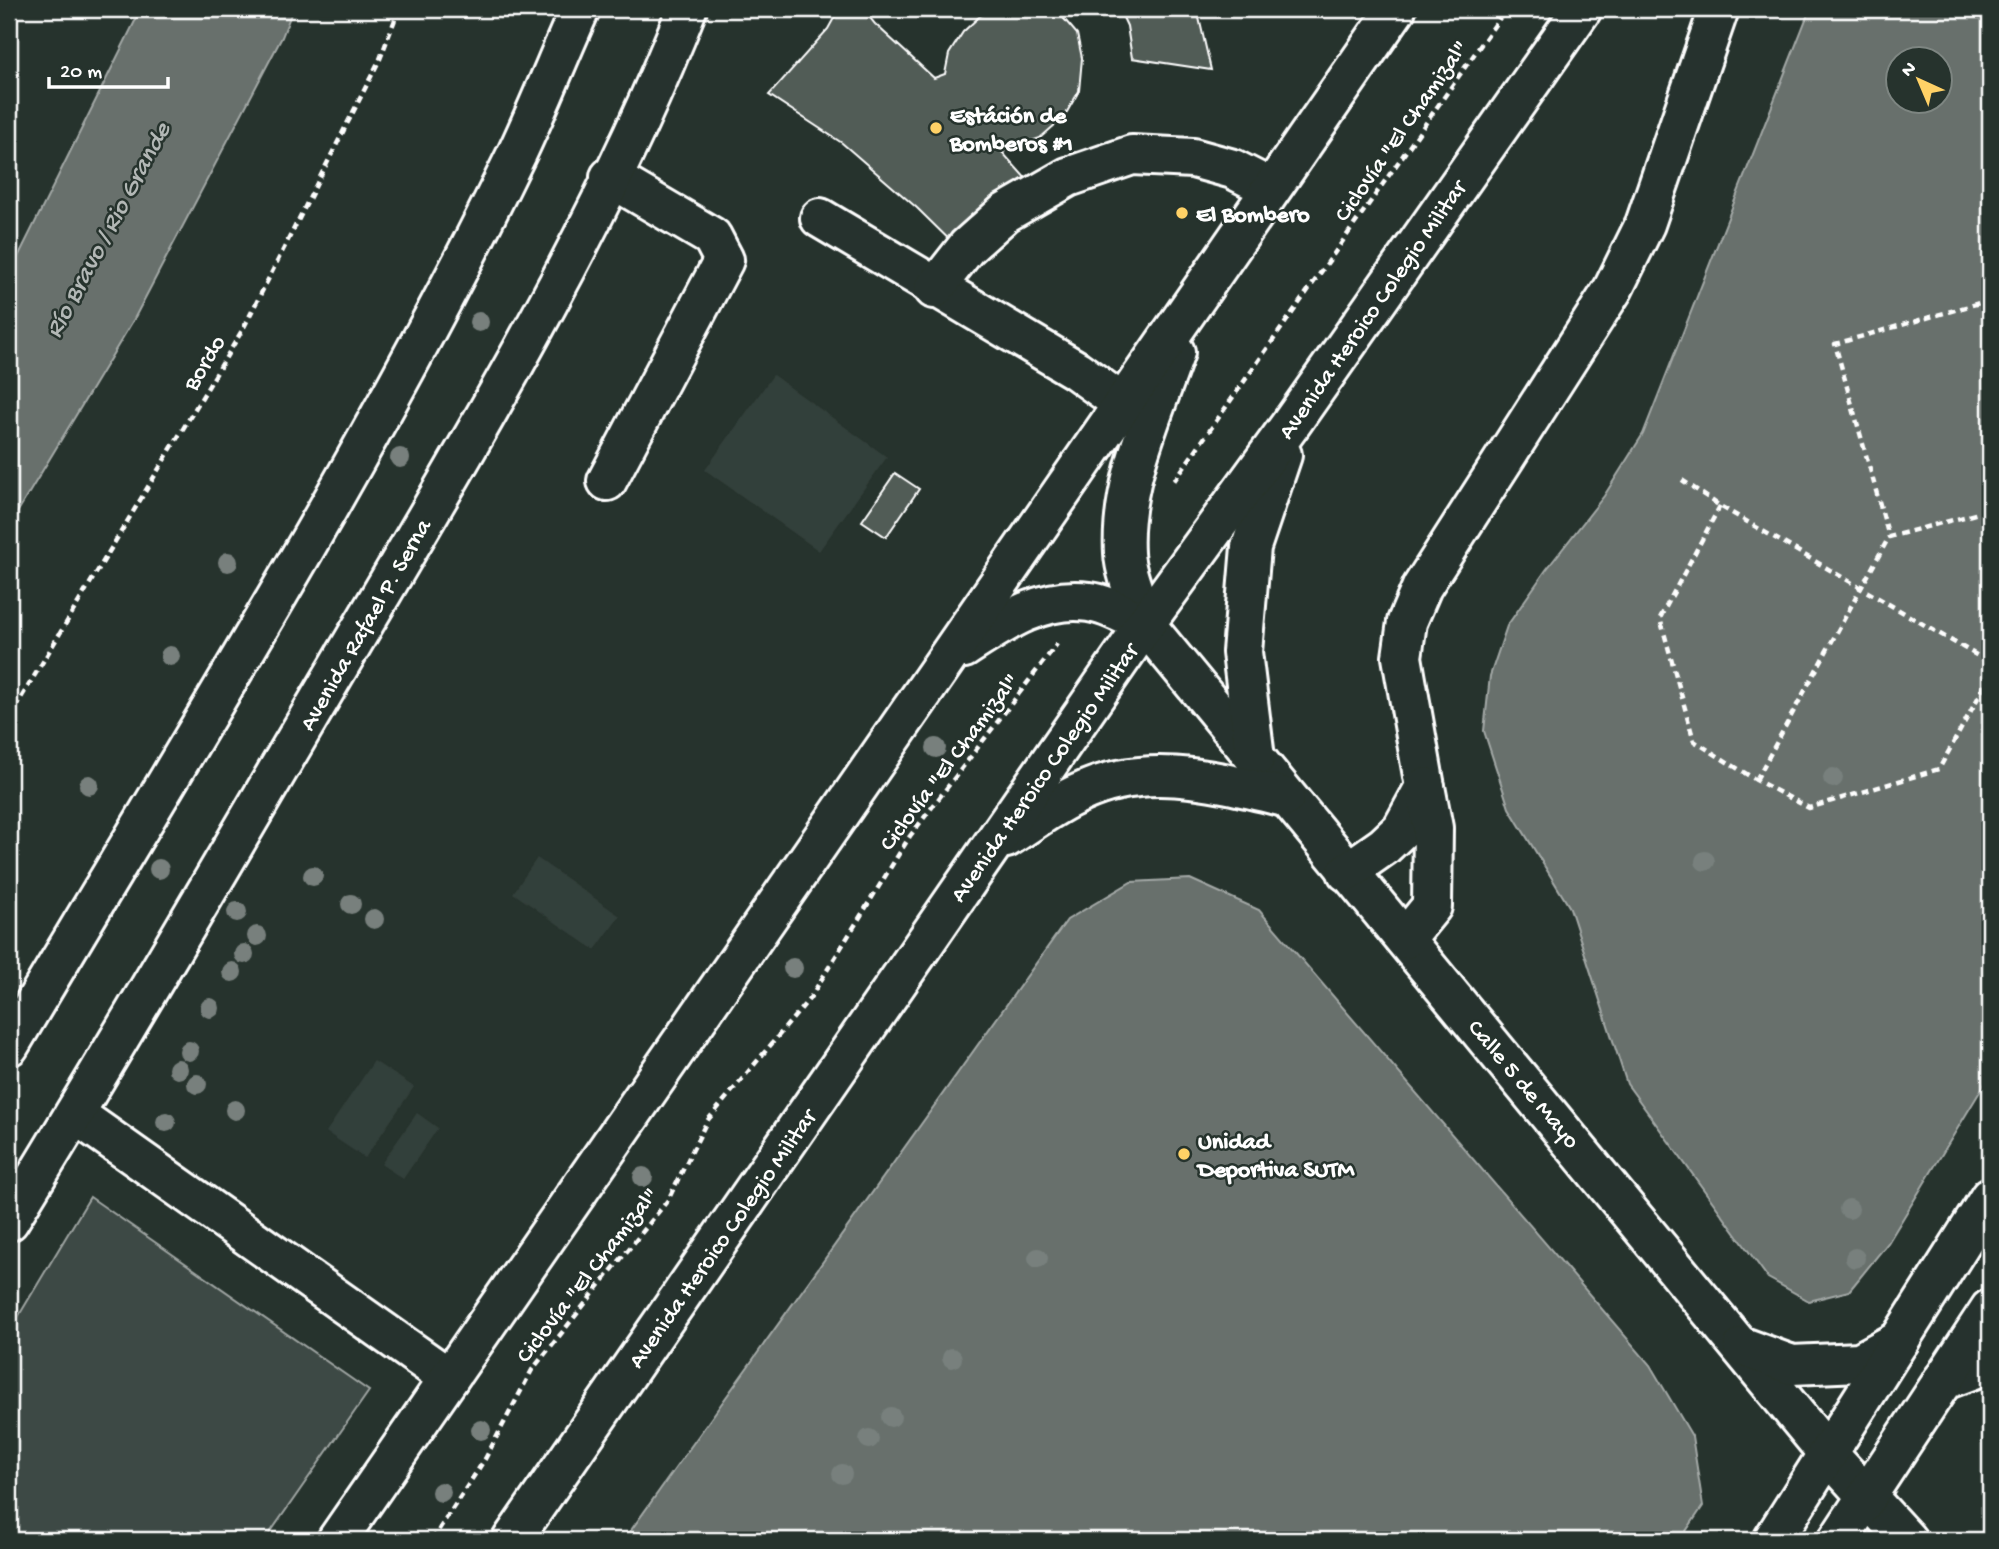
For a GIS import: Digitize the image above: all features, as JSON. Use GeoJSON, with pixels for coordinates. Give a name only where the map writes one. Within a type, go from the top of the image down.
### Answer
{"type":"FeatureCollection","features":[{"type":"Feature","properties":{"kind":"main road"},"geometry":{"type":"LineString","coordinates":[[9,1046],[305,548],[424,335],[519,149],[580,9]]}},
{"type":"Feature","properties":{"kind":"main road","name":"Avenida Rafael P. Serna"},"geometry":{"type":"LineString","coordinates":[[9,1222],[456,468],[577,245],[668,59],[687,9]]}},
{"type":"Feature","properties":{"kind":"main road"},"geometry":{"type":"LineString","coordinates":[[337,1540],[1396,9]]}},
{"type":"Feature","properties":{"kind":"main road","name":"Avenida Heroico Colegio Militar"},"geometry":{"type":"LineString","coordinates":[[512,1540],[1145,625],[1293,421],[1582,9]]}},
{"type":"Feature","properties":{"kind":"main road"},"geometry":{"type":"LineString","coordinates":[[1405,939],[1432,906],[1433,828],[1402,657],[1407,622],[1422,587],[1613,289],[1645,224],[1719,9]]}},
{"type":"Feature","properties":{"kind":"main road"},"geometry":{"type":"LineString","coordinates":[[934,289],[967,247],[1005,213],[1068,177],[1132,155],[1193,158],[1233,169],[1270,188]]}},
{"type":"Feature","properties":{"kind":"main road"},"geometry":{"type":"LineString","coordinates":[[607,481],[724,260],[712,237],[610,177]]}},
{"type":"Feature","properties":{"kind":"main road"},"geometry":{"type":"LineString","coordinates":[[820,218],[934,289],[1076,370],[1123,404]]}},
{"type":"Feature","properties":{"kind":"main road"},"geometry":{"type":"LineString","coordinates":[[1145,625],[1124,555],[1125,519],[1145,439],[1190,310]]}},
{"type":"Feature","properties":{"kind":"main road"},"geometry":{"type":"LineString","coordinates":[[1255,758],[1242,652],[1251,547],[1293,421]]}},
{"type":"Feature","properties":{"kind":"main road"},"geometry":{"type":"LineString","coordinates":[[946,660],[1009,618],[1049,604],[1089,602],[1145,625]]}},
{"type":"Feature","properties":{"kind":"main road","name":"Calle 5 de Mayo"},"geometry":{"type":"LineString","coordinates":[[1145,625],[1743,1347],[1829,1455],[1907,1540]]}},
{"type":"Feature","properties":{"kind":"main road"},"geometry":{"type":"LineString","coordinates":[[993,846],[1079,793],[1116,779],[1157,774],[1217,781],[1285,797]]}},
{"type":"Feature","properties":{"kind":"main road"},"geometry":{"type":"LineString","coordinates":[[1347,872],[1384,846],[1402,829],[1425,787]]}},
{"type":"Feature","properties":{"kind":"main road"},"geometry":{"type":"LineString","coordinates":[[75,1114],[449,1378]]}},
{"type":"Feature","properties":{"kind":"main road"},"geometry":{"type":"LineString","coordinates":[[1773,1540],[1990,1197]]}},
{"type":"Feature","properties":{"kind":"main road"},"geometry":{"type":"LineString","coordinates":[[1839,1540],[1990,1308]]}},
{"type":"Feature","properties":{"kind":"main road"},"geometry":{"type":"LineString","coordinates":[[1743,1347],[1793,1365],[1819,1364],[1860,1362],[1900,1340]]}},
{"type":"Feature","properties":{"kind":"main road"},"geometry":{"type":"LineString","coordinates":[[1942,1381],[1990,1363]]}},
{"type":"Feature","properties":{"kind":"path","name":"Bordo"},"geometry":{"type":"LineString","coordinates":[[9,718],[243,329],[380,59],[399,9]]}},
{"type":"Feature","properties":{"kind":"path","name":"Ciclovía \"El Chamizal\""},"geometry":{"type":"LineString","coordinates":[[1168,491],[1506,9]]}},
{"type":"Feature","properties":{"kind":"path"},"geometry":{"type":"LineString","coordinates":[[1756,780],[1889,537],[1835,344],[1990,300]]}},
{"type":"Feature","properties":{"kind":"path"},"geometry":{"type":"LineString","coordinates":[[1682,480],[1720,506],[1990,663]]}},
{"type":"Feature","properties":{"kind":"path"},"geometry":{"type":"LineString","coordinates":[[1720,506],[1660,618],[1694,741],[1756,780],[1809,808],[1939,769],[1990,676]]}},
{"type":"Feature","properties":{"kind":"path"},"geometry":{"type":"LineString","coordinates":[[1889,537],[1990,510]]}},
{"type":"Feature","properties":{"kind":"path","name":"Ciclovía \"El Chamizal\""},"geometry":{"type":"LineString","coordinates":[[432,1540],[485,1459],[532,1370],[668,1199],[707,1121],[810,998],[910,836],[1089,602]]}},
{"type":"Feature","properties":{"kind":"shaded area"},"geometry":{"type":"Polygon","coordinates":[[[773,375],[887,457],[819,551],[705,470],[773,375]]]}},
{"type":"Feature","properties":{"kind":"shaded area"},"geometry":{"type":"Polygon","coordinates":[[[537,858],[620,916],[595,950],[513,893],[537,858]]]}},
{"type":"Feature","properties":{"kind":"shaded area"},"geometry":{"type":"Polygon","coordinates":[[[374,1061],[414,1087],[365,1158],[326,1132],[374,1061]]]}},
{"type":"Feature","properties":{"kind":"shaded area"},"geometry":{"type":"Polygon","coordinates":[[[417,1113],[438,1128],[403,1179],[381,1164],[417,1113]]]}},
{"type":"Feature","properties":{"kind":"shaded area"},"geometry":{"type":"Polygon","coordinates":[[[90,1197],[369,1391],[265,1540],[9,1540],[9,1332],[90,1197]]]}},
{"type":"Feature","properties":{"kind":"water","name":"Río Bravo / Rio Grande"},"geometry":{"type":"Polygon","coordinates":[[[141,9],[293,9],[282,37],[134,319],[9,526],[9,275],[141,9]]]}},
{"type":"Feature","properties":{"kind":"water"},"geometry":{"type":"Polygon","coordinates":[[[1810,9],[1990,9],[1990,1075],[1888,1243],[1849,1291],[1809,1301],[1768,1278],[1627,1084],[1570,908],[1509,808],[1484,731],[1490,676],[1507,626],[1546,570],[1604,496],[1643,434],[1810,9]]]}},
{"type":"Feature","properties":{"kind":"water","name":"Unidad Deportiva SUTM"},"geometry":{"type":"Polygon","coordinates":[[[1190,879],[1259,910],[1650,1365],[1692,1436],[1703,1506],[1680,1540],[624,1540],[1067,920],[1131,882],[1190,879]]]}},
{"type":"Feature","properties":{"kind":"building","name":"Estáción de Bomberos #1"},"geometry":{"type":"Polygon","coordinates":[[[839,9],[863,9],[875,24],[934,78],[945,74],[949,54],[963,32],[980,16],[995,9],[1063,9],[1059,13],[1077,34],[1082,58],[1079,91],[1064,117],[1040,138],[1002,152],[1029,182],[973,263],[917,208],[842,143],[769,95],[828,29],[839,9]]]}},
{"type":"Feature","properties":{"kind":"building","name":"Estáción de Bomberos #1"},"geometry":{"type":"Polygon","coordinates":[[[1119,9],[1197,9],[1211,70],[1132,58],[1127,26],[1119,9]]]}},
{"type":"Feature","properties":{"kind":"building"},"geometry":{"type":"Polygon","coordinates":[[[895,473],[919,489],[886,537],[862,521],[895,473]]]}},
{"type":"Feature","properties":{"kind":"place","name":"Estáción de Bomberos #1"},"geometry":{"type":"Point","coordinates":[936,128]}},
{"type":"Feature","properties":{"kind":"place","name":"El Bombero"},"geometry":{"type":"Point","coordinates":[1182,213]}},
{"type":"Feature","properties":{"kind":"place","name":"Unidad Deportiva SUTM"},"geometry":{"type":"Point","coordinates":[1184,1154]}}]}
